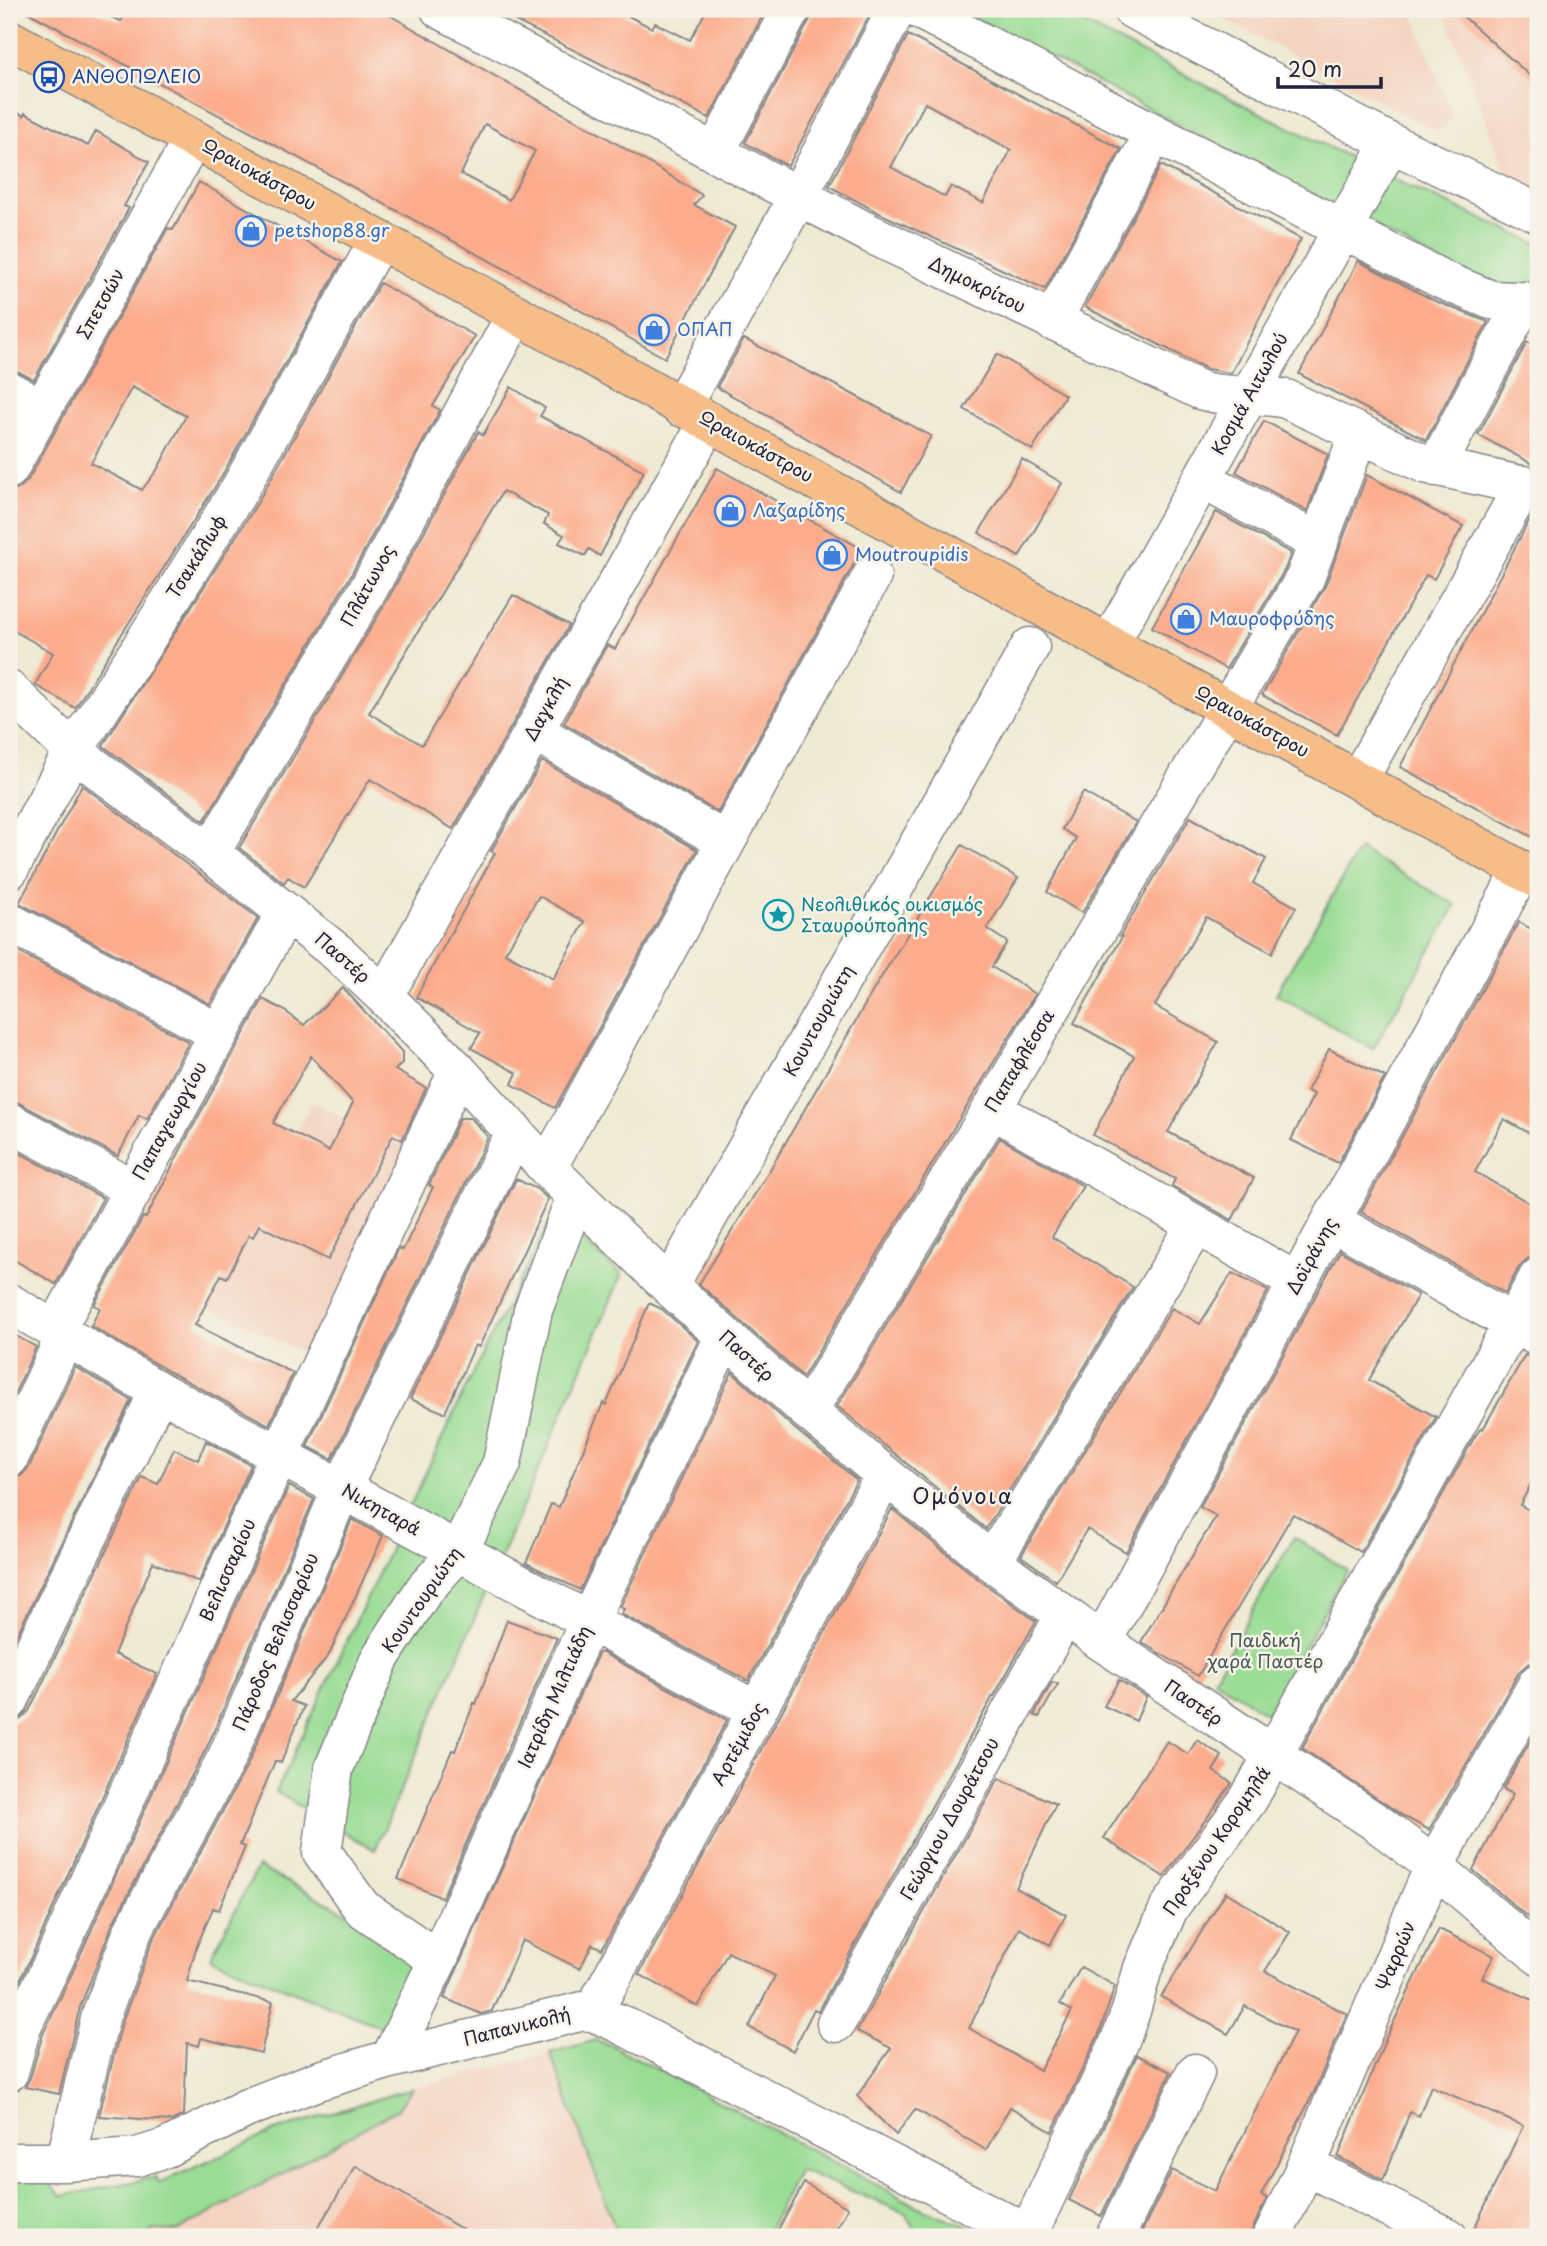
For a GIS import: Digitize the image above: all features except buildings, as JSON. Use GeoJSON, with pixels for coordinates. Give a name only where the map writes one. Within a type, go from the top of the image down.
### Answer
{"type":"FeatureCollection","features":[{"type":"Feature","properties":{"kind":"main road","name":"Ωραιοκάστρου"},"geometry":{"type":"LineString","coordinates":[[9,39],[516,314],[1530,875]]}},
{"type":"Feature","properties":{"kind":"street","name":"Δημοκρίτου"},"geometry":{"type":"LineString","coordinates":[[440,9],[798,197],[1200,390],[1224,395],[1266,394],[1286,399],[1440,468],[1531,487]]}},
{"type":"Feature","properties":{"kind":"street"},"geometry":{"type":"LineString","coordinates":[[715,153],[791,9]]}},
{"type":"Feature","properties":{"kind":"street","name":"Δαγκλή"},"geometry":{"type":"LineString","coordinates":[[384,996],[534,731],[695,414],[798,197],[897,9]]}},
{"type":"Feature","properties":{"kind":"street"},"geometry":{"type":"LineString","coordinates":[[918,9],[1445,281],[1483,298],[1531,302],[1440,468]]}},
{"type":"Feature","properties":{"kind":"street"},"geometry":{"type":"LineString","coordinates":[[1132,9],[1391,143],[1538,213]]}},
{"type":"Feature","properties":{"kind":"street"},"geometry":{"type":"LineString","coordinates":[[1052,321],[1154,133]]}},
{"type":"Feature","properties":{"kind":"street","name":"Σπετσών"},"geometry":{"type":"LineString","coordinates":[[9,469],[193,139]]}},
{"type":"Feature","properties":{"kind":"street","name":"Κοσμά Αιτωλού"},"geometry":{"type":"LineString","coordinates":[[1109,644],[1391,143]]}},
{"type":"Feature","properties":{"kind":"street","name":"Τσακάλωφ"},"geometry":{"type":"LineString","coordinates":[[9,870],[73,751],[239,490],[379,240]]}},
{"type":"Feature","properties":{"kind":"street","name":"Πλάτωνος"},"geometry":{"type":"LineString","coordinates":[[211,853],[369,588],[516,314]]}},
{"type":"Feature","properties":{"kind":"street"},"geometry":{"type":"LineString","coordinates":[[9,391],[42,409]]}},
{"type":"Feature","properties":{"kind":"street","name":"Παπαφλέσσα"},"geometry":{"type":"LineString","coordinates":[[808,1411],[992,1108],[1305,578],[1359,433]]}},
{"type":"Feature","properties":{"kind":"street"},"geometry":{"type":"LineString","coordinates":[[1202,479],[1319,542]]}},
{"type":"Feature","properties":{"kind":"street"},"geometry":{"type":"LineString","coordinates":[[1358,780],[1531,487]]}},
{"type":"Feature","properties":{"kind":"street"},"geometry":{"type":"LineString","coordinates":[[547,1168],[872,576]]}},
{"type":"Feature","properties":{"kind":"street","name":"Κουντουριώτη"},"geometry":{"type":"LineString","coordinates":[[669,1286],[1030,647]]}},
{"type":"Feature","properties":{"kind":"street","name":"Παστέρ"},"geometry":{"type":"LineString","coordinates":[[9,690],[73,751],[211,853],[338,953],[458,1071],[547,1168],[669,1286],[808,1411],[885,1475],[992,1562],[1102,1642],[1377,1823],[1434,1866],[1538,1955]]}},
{"type":"Feature","properties":{"kind":"street"},"geometry":{"type":"LineString","coordinates":[[534,731],[725,841]]}},
{"type":"Feature","properties":{"kind":"street","name":"Δοϊράνης"},"geometry":{"type":"LineString","coordinates":[[1102,1642],[1331,1221],[1530,875]]}},
{"type":"Feature","properties":{"kind":"street","name":"Παπαγεωργίου"},"geometry":{"type":"LineString","coordinates":[[9,1458],[60,1333],[133,1188],[286,912]]}},
{"type":"Feature","properties":{"kind":"street"},"geometry":{"type":"LineString","coordinates":[[9,922],[219,1033]]}},
{"type":"Feature","properties":{"kind":"street","name":"Βελισσαρίου"},"geometry":{"type":"LineString","coordinates":[[9,2072],[15,2024],[54,1960],[279,1455],[458,1071]]}},
{"type":"Feature","properties":{"kind":"street"},"geometry":{"type":"LineString","coordinates":[[992,1108],[1297,1282]]}},
{"type":"Feature","properties":{"kind":"street"},"geometry":{"type":"LineString","coordinates":[[9,1122],[133,1188]]}},
{"type":"Feature","properties":{"kind":"street","name":"Πάροδος Βελισσαρίου"},"geometry":{"type":"LineString","coordinates":[[65,2162],[100,2015],[133,1931],[227,1757],[342,1488],[515,1132]]}},
{"type":"Feature","properties":{"kind":"street","name":"Κουντουριώτη"},"geometry":{"type":"LineString","coordinates":[[438,1960],[362,1908],[322,1852],[334,1768],[380,1658],[424,1590],[458,1552],[502,1463],[533,1310],[576,1196]]}},
{"type":"Feature","properties":{"kind":"street"},"geometry":{"type":"LineString","coordinates":[[1331,1221],[1526,1330]]}},
{"type":"Feature","properties":{"kind":"street"},"geometry":{"type":"LineString","coordinates":[[992,1562],[1196,1224]]}},
{"type":"Feature","properties":{"kind":"street","name":"Προξένου Κορομηλά"},"geometry":{"type":"LineString","coordinates":[[1031,2236],[1119,2043],[1143,1968],[1170,1908],[1248,1800],[1526,1330],[1538,1278]]}},
{"type":"Feature","properties":{"kind":"street","name":"Νικηταρά"},"geometry":{"type":"LineString","coordinates":[[9,1303],[159,1391],[757,1711]]}},
{"type":"Feature","properties":{"kind":"street","name":"Ιατρίδη Μιλτιάδη"},"geometry":{"type":"LineString","coordinates":[[390,2059],[438,1960],[589,1621],[724,1337]]}},
{"type":"Feature","properties":{"kind":"street"},"geometry":{"type":"LineString","coordinates":[[9,1701],[159,1391]]}},
{"type":"Feature","properties":{"kind":"street","name":"Αρτέμιδος"},"geometry":{"type":"LineString","coordinates":[[593,2012],[885,1475]]}},
{"type":"Feature","properties":{"kind":"street","name":"Γεώργιου Δουράτσου"},"geometry":{"type":"LineString","coordinates":[[836,2023],[1065,1615]]}},
{"type":"Feature","properties":{"kind":"street","name":"Ψαρρών"},"geometry":{"type":"LineString","coordinates":[[1272,2237],[1306,2166],[1434,1866],[1538,1683]]}},
{"type":"Feature","properties":{"kind":"street","name":"Παπανικολή"},"geometry":{"type":"LineString","coordinates":[[9,2162],[65,2162],[152,2154],[247,2108],[317,2081],[390,2059],[572,2013],[593,2012],[1031,2236]]}},
{"type":"Feature","properties":{"kind":"street"},"geometry":{"type":"LineString","coordinates":[[1115,2237],[1195,2073]]}},
{"type":"Feature","properties":{"kind":"street"},"geometry":{"type":"LineString","coordinates":[[1306,2166],[1448,2237]]}},
{"type":"Feature","properties":{"kind":"shaded area"},"geometry":{"type":"Polygon","coordinates":[[[1205,9],[1411,9],[1453,118],[1438,132],[1205,9]]]}},
{"type":"Feature","properties":{"kind":"shaded area"},"geometry":{"type":"Polygon","coordinates":[[[1443,9],[1538,9],[1538,188],[1506,173],[1443,9]]]}},
{"type":"Feature","properties":{"kind":"shaded area"},"geometry":{"type":"Polygon","coordinates":[[[312,1102],[407,1148],[310,1356],[208,1307],[312,1102]]]}},
{"type":"Feature","properties":{"kind":"shaded area"},"geometry":{"type":"Polygon","coordinates":[[[550,2053],[615,2227],[609,2237],[147,2237],[152,2230],[178,2231],[398,2109],[412,2088],[550,2053]]]}},
{"type":"Feature","properties":{"kind":"green space"},"geometry":{"type":"Polygon","coordinates":[[[958,9],[1056,9],[1393,179],[1538,244],[1538,286],[1488,287],[958,9]]]}},
{"type":"Feature","properties":{"kind":"green space"},"geometry":{"type":"Polygon","coordinates":[[[1359,849],[1456,905],[1373,1049],[1276,994],[1359,849]]]}},
{"type":"Feature","properties":{"kind":"green space"},"geometry":{"type":"Polygon","coordinates":[[[553,1216],[622,1274],[375,1850],[276,1792],[474,1370],[553,1216]]]}},
{"type":"Feature","properties":{"kind":"green space","name":"Παιδική χαρά Παστέρ"},"geometry":{"type":"Polygon","coordinates":[[[1294,1537],[1347,1570],[1267,1714],[1214,1679],[1294,1537]]]}},
{"type":"Feature","properties":{"kind":"green space"},"geometry":{"type":"Polygon","coordinates":[[[258,1867],[417,1949],[391,2031],[210,1958],[258,1867]]]}},
{"type":"Feature","properties":{"kind":"green space"},"geometry":{"type":"Polygon","coordinates":[[[596,2040],[613,2046],[925,2210],[995,2237],[919,2237],[905,2213],[799,2169],[767,2233],[774,2237],[609,2237],[615,2227],[550,2053],[596,2040]]]}},
{"type":"Feature","properties":{"kind":"green space"},"geometry":{"type":"Polygon","coordinates":[[[412,2088],[398,2109],[178,2231],[152,2230],[147,2237],[9,2237],[9,2168],[34,2168],[62,2196],[157,2177],[158,2182],[161,2182],[275,2131],[412,2088]]]}},
{"type":"Feature","properties":{"kind":"place","name":"ΑΝΘΟΠΩΛΕΙΟ"},"geometry":{"type":"Point","coordinates":[49,77]}},
{"type":"Feature","properties":{"kind":"place","name":"petshop88.gr"},"geometry":{"type":"Point","coordinates":[251,231]}},
{"type":"Feature","properties":{"kind":"place","name":"ΟΠΑΠ"},"geometry":{"type":"Point","coordinates":[654,330]}},
{"type":"Feature","properties":{"kind":"place","name":"Λαζαρίδης"},"geometry":{"type":"Point","coordinates":[730,511]}},
{"type":"Feature","properties":{"kind":"place","name":"Moutroupidis"},"geometry":{"type":"Point","coordinates":[832,555]}},
{"type":"Feature","properties":{"kind":"place","name":"Μαυροφρύδης"},"geometry":{"type":"Point","coordinates":[1186,619]}},
{"type":"Feature","properties":{"kind":"place","name":"Νεολιθικός οικισμός Σταυρούπολης"},"geometry":{"type":"Point","coordinates":[778,915]}},
{"type":"Feature","properties":{"kind":"district","name":"Ομόνοια"},"geometry":{"type":"Point","coordinates":[963,1497]}}]}
